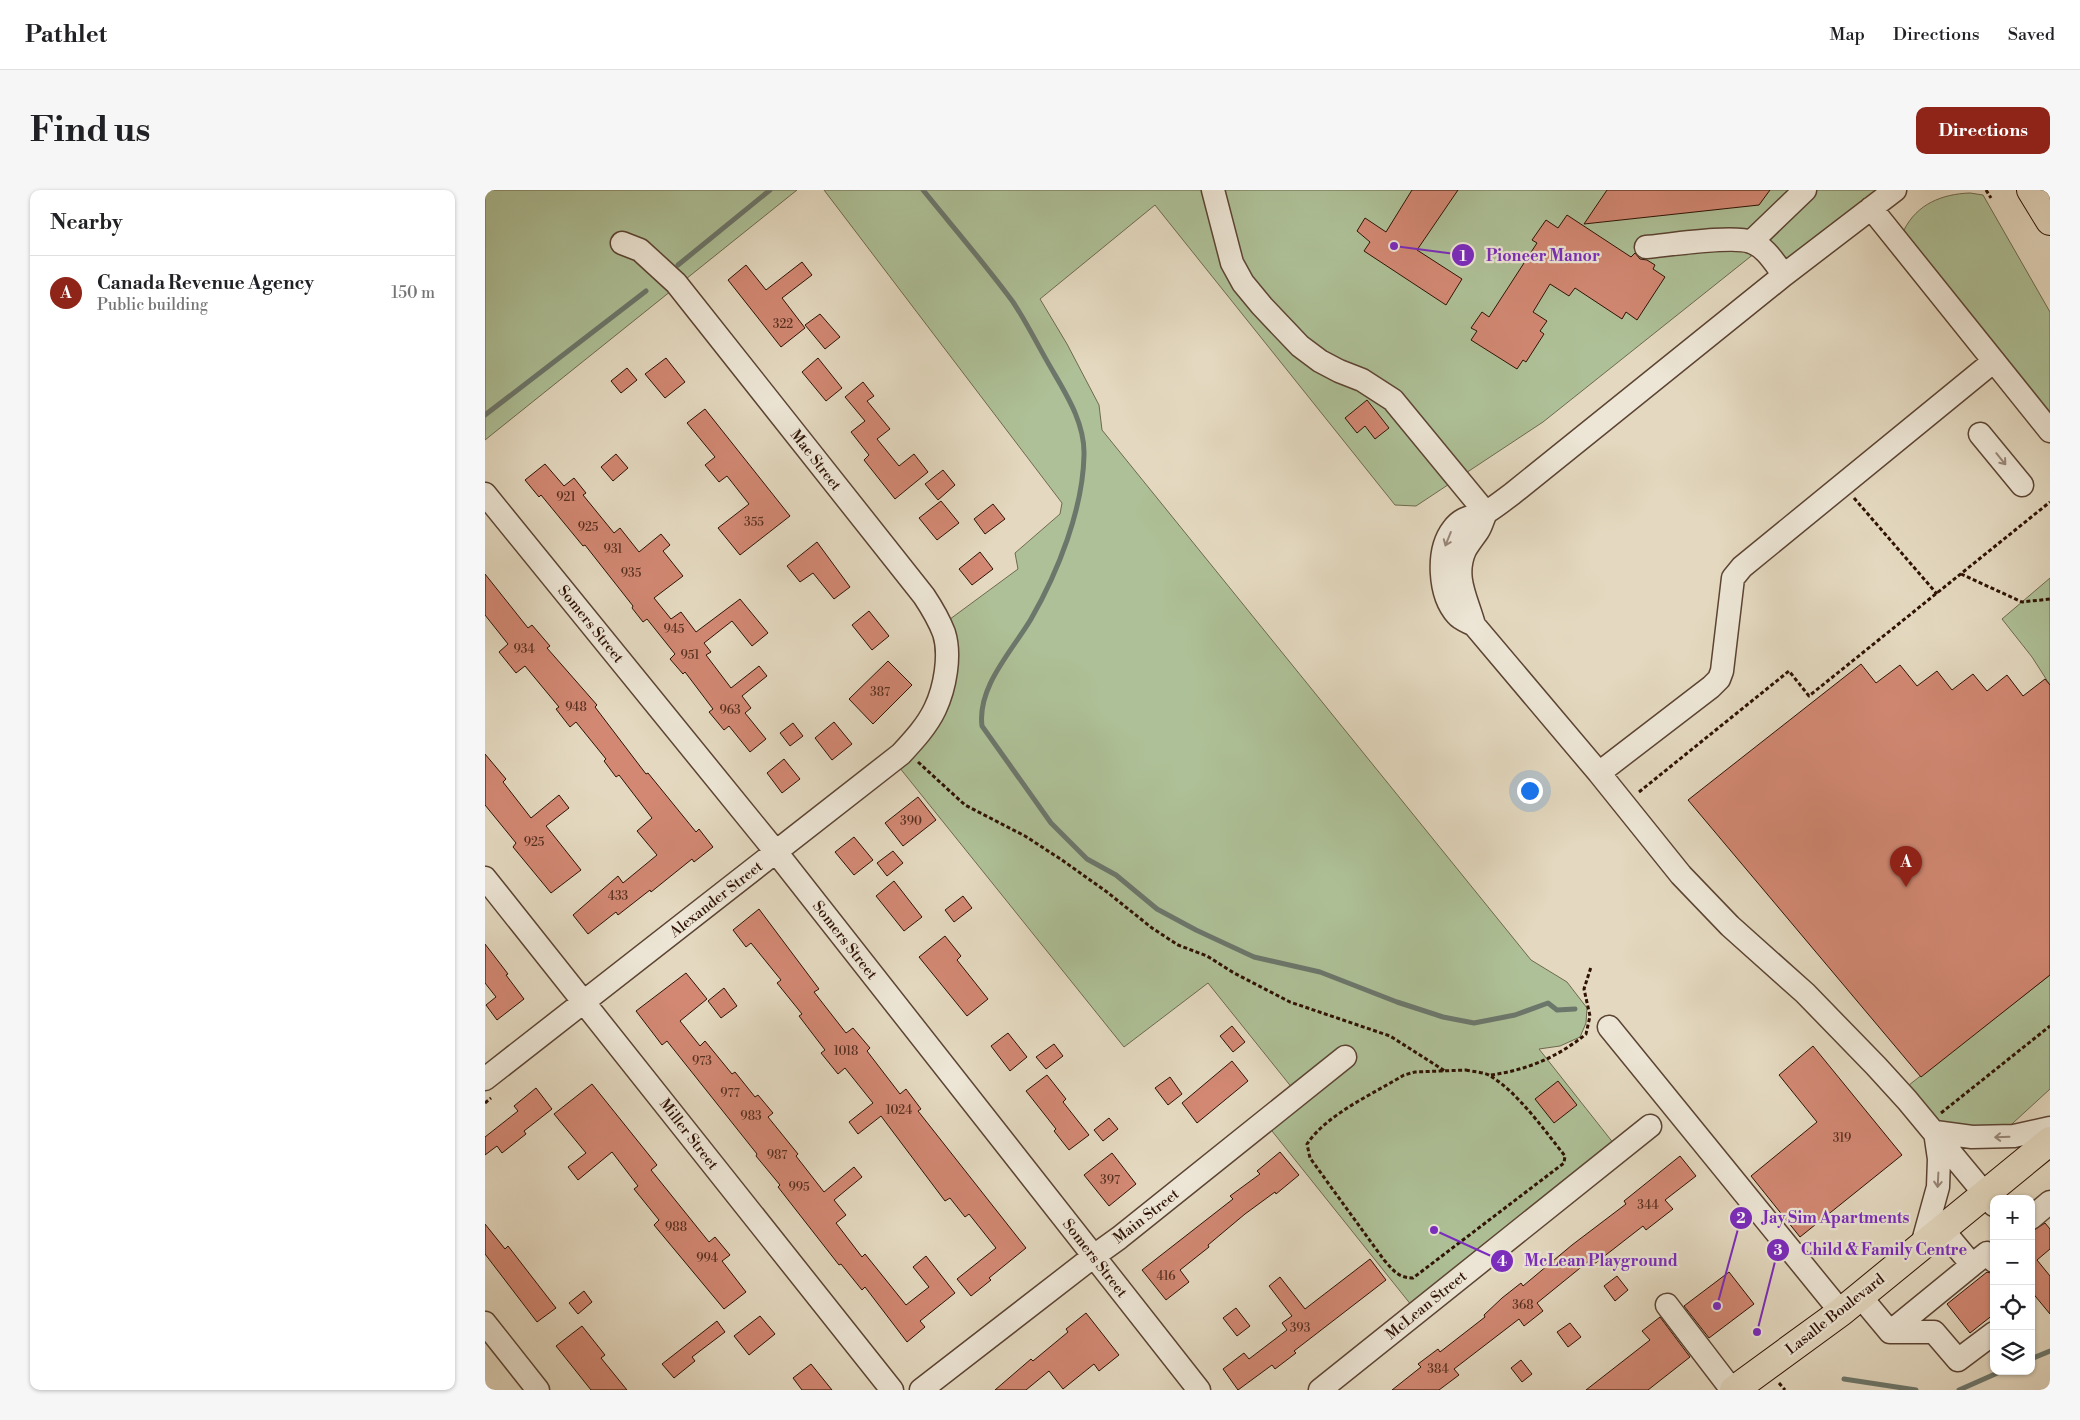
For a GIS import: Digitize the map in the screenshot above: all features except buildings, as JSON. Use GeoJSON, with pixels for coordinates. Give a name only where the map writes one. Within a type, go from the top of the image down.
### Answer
{"type":"FeatureCollection","features":[{"type":"Feature","properties":{"kind":"main road"},"geometry":{"type":"LineString","coordinates":[[2031,190],[2050,221]]}},
{"type":"Feature","properties":{"kind":"main road","name":"Lasalle Boulevard"},"geometry":{"type":"LineString","coordinates":[[1995,1195],[2050,1139]]}},
{"type":"Feature","properties":{"kind":"main road","name":"Lasalle Boulevard"},"geometry":{"type":"LineString","coordinates":[[1733,1390],[1850,1304],[1932,1237],[1990,1200]]}},
{"type":"Feature","properties":{"kind":"street"},"geometry":{"type":"LineString","coordinates":[[1213,190],[1232,263],[1243,283],[1262,306],[1300,346],[1320,361],[1339,372],[1362,380],[1393,400],[1486,513]]}},
{"type":"Feature","properties":{"kind":"street"},"geometry":{"type":"LineString","coordinates":[[1751,242],[1805,190]]}},
{"type":"Feature","properties":{"kind":"street"},"geometry":{"type":"LineString","coordinates":[[1895,190],[1784,275],[1550,464],[1486,513],[1466,517],[1453,529],[1446,544],[1442,560],[1442,584],[1449,604],[1459,617],[1474,625],[1687,881],[1730,926],[1805,993],[1876,1066],[1931,1128],[1990,1200]]}},
{"type":"Feature","properties":{"kind":"street"},"geometry":{"type":"LineString","coordinates":[[1871,208],[2050,431]]}},
{"type":"Feature","properties":{"kind":"street"},"geometry":{"type":"LineString","coordinates":[[1646,247],[1735,239],[1751,242],[1763,249],[1784,275]]}},
{"type":"Feature","properties":{"kind":"street","name":"Mae Street"},"geometry":{"type":"LineString","coordinates":[[622,243],[640,250],[677,283],[924,596],[945,635],[947,659],[943,683],[935,709]]}},
{"type":"Feature","properties":{"kind":"street"},"geometry":{"type":"LineString","coordinates":[[1599,773],[1711,688],[1719,678],[1722,671],[1733,578],[1743,567],[1994,361]]}},
{"type":"Feature","properties":{"kind":"street"},"geometry":{"type":"LineString","coordinates":[[1980,434],[2022,485]]}},
{"type":"Feature","properties":{"kind":"street","name":"Somers Street"},"geometry":{"type":"LineString","coordinates":[[485,494],[776,852],[1199,1390]]}},
{"type":"Feature","properties":{"kind":"street","name":"Alexander Street"},"geometry":{"type":"LineString","coordinates":[[485,1078],[905,750],[915,740],[935,709]]}},
{"type":"Feature","properties":{"kind":"street","name":"Miller Street"},"geometry":{"type":"LineString","coordinates":[[485,878],[892,1390]]}},
{"type":"Feature","properties":{"kind":"street"},"geometry":{"type":"LineString","coordinates":[[1609,1027],[1850,1304],[1890,1332],[1934,1332],[1959,1360],[1990,1336]]}},
{"type":"Feature","properties":{"kind":"street","name":"Main Street"},"geometry":{"type":"LineString","coordinates":[[921,1390],[1225,1155],[1345,1057]]}},
{"type":"Feature","properties":{"kind":"street","name":"McLean Street"},"geometry":{"type":"LineString","coordinates":[[1320,1390],[1650,1126]]}},
{"type":"Feature","properties":{"kind":"street"},"geometry":{"type":"LineString","coordinates":[[1931,1128],[1973,1137],[2014,1136],[2050,1139]]}},
{"type":"Feature","properties":{"kind":"street"},"geometry":{"type":"LineString","coordinates":[[1931,1128],[1939,1159],[1938,1187],[1932,1237],[1987,1257]]}},
{"type":"Feature","properties":{"kind":"street"},"geometry":{"type":"LineString","coordinates":[[2035,1215],[2050,1202]]}},
{"type":"Feature","properties":{"kind":"street"},"geometry":{"type":"LineString","coordinates":[[1890,1332],[1987,1257]]}},
{"type":"Feature","properties":{"kind":"street"},"geometry":{"type":"LineString","coordinates":[[1667,1305],[1733,1390]]}},
{"type":"Feature","properties":{"kind":"street"},"geometry":{"type":"LineString","coordinates":[[485,1323],[538,1390]]}},
{"type":"Feature","properties":{"kind":"path"},"geometry":{"type":"LineString","coordinates":[[1986,190],[1991,198]]}},
{"type":"Feature","properties":{"kind":"path"},"geometry":{"type":"LineString","coordinates":[[1851,494],[1937,594]]}},
{"type":"Feature","properties":{"kind":"path"},"geometry":{"type":"LineString","coordinates":[[1624,804],[1789,671],[1809,696],[2050,502]]}},
{"type":"Feature","properties":{"kind":"path"},"geometry":{"type":"LineString","coordinates":[[1961,574],[2022,602],[2050,599]]}},
{"type":"Feature","properties":{"kind":"path"},"geometry":{"type":"LineString","coordinates":[[905,750],[965,804],[1025,836],[1062,860],[1107,892],[1152,928],[1178,945],[1207,956],[1259,987],[1290,1002],[1390,1036],[1445,1071]]}},
{"type":"Feature","properties":{"kind":"path"},"geometry":{"type":"LineString","coordinates":[[1491,1075],[1536,1120],[1565,1156],[1564,1163],[1413,1278],[1406,1278],[1395,1274],[1310,1158],[1307,1144],[1313,1134],[1333,1118],[1404,1075],[1415,1072],[1466,1070],[1491,1075],[1529,1067],[1558,1055],[1587,1034],[1590,1016],[1584,989],[1591,967]]}},
{"type":"Feature","properties":{"kind":"path"},"geometry":{"type":"LineString","coordinates":[[1931,1128],[2050,1026]]}},
{"type":"Feature","properties":{"kind":"green space"},"geometry":{"type":"Polygon","coordinates":[[[485,190],[797,190],[485,440],[485,190]]]}},
{"type":"Feature","properties":{"kind":"green space"},"geometry":{"type":"Polygon","coordinates":[[[824,190],[1893,190],[1778,279],[1755,253],[1543,422],[1416,506],[1395,505],[1155,205],[1040,299],[1067,344],[1099,405],[1102,430],[1531,960],[1567,982],[1587,1008],[1586,1023],[1580,1037],[1560,1046],[1539,1049],[1618,1149],[1416,1311],[1264,1121],[1297,1094],[1208,983],[1124,1047],[895,762],[938,709],[942,625],[1018,569],[1015,553],[1060,514],[1062,503],[824,190]]]}},
{"type":"Feature","properties":{"kind":"green space"},"geometry":{"type":"Polygon","coordinates":[[[1970,193],[1983,195],[2050,312],[2050,419],[1910,247],[1904,230],[1916,213],[1940,198],[1970,193]]]}},
{"type":"Feature","properties":{"kind":"green space"},"geometry":{"type":"Polygon","coordinates":[[[2050,578],[2050,685],[2032,657],[2002,619],[2050,578]]]}},
{"type":"Feature","properties":{"kind":"green space"},"geometry":{"type":"Polygon","coordinates":[[[2050,975],[2050,1089],[2001,1134],[1935,1132],[1900,1092],[2050,975]]]}},
{"type":"Feature","properties":{"kind":"waterway"},"geometry":{"type":"LineString","coordinates":[[678,265],[770,190]]}},
{"type":"Feature","properties":{"kind":"waterway"},"geometry":{"type":"LineString","coordinates":[[923,190],[1013,302],[1068,399],[1078,420],[1081,432],[1084,455],[1083,476],[1067,540],[1041,601],[990,683],[982,712],[982,726],[1051,823],[1087,859],[1116,875],[1157,909],[1196,930],[1254,957],[1320,972],[1397,1002],[1443,1017],[1474,1023],[1515,1015],[1548,1003],[1557,1010],[1575,1009]]}},
{"type":"Feature","properties":{"kind":"waterway"},"geometry":{"type":"LineString","coordinates":[[485,415],[646,291]]}},
{"type":"Feature","properties":{"kind":"waterway"},"geometry":{"type":"LineString","coordinates":[[2035,1357],[2050,1351]]}},
{"type":"Feature","properties":{"kind":"waterway"},"geometry":{"type":"LineString","coordinates":[[1959,1390],[1993,1375]]}},
{"type":"Feature","properties":{"kind":"waterway"},"geometry":{"type":"LineString","coordinates":[[1844,1379],[1916,1390]]}},
{"type":"Feature","properties":{"kind":"place","name":"Pioneer Manor"},"geometry":{"type":"Point","coordinates":[1394,246]}},
{"type":"Feature","properties":{"kind":"place","name":"Canada Revenue Agency"},"geometry":{"type":"Point","coordinates":[1906,887]}},
{"type":"Feature","properties":{"kind":"place","name":"McLean Playground"},"geometry":{"type":"Point","coordinates":[1434,1230]}},
{"type":"Feature","properties":{"kind":"place","name":"Jay Sim Apartments"},"geometry":{"type":"Point","coordinates":[1717,1306]}},
{"type":"Feature","properties":{"kind":"place","name":"Child & Family Centre"},"geometry":{"type":"Point","coordinates":[1757,1332]}}]}
